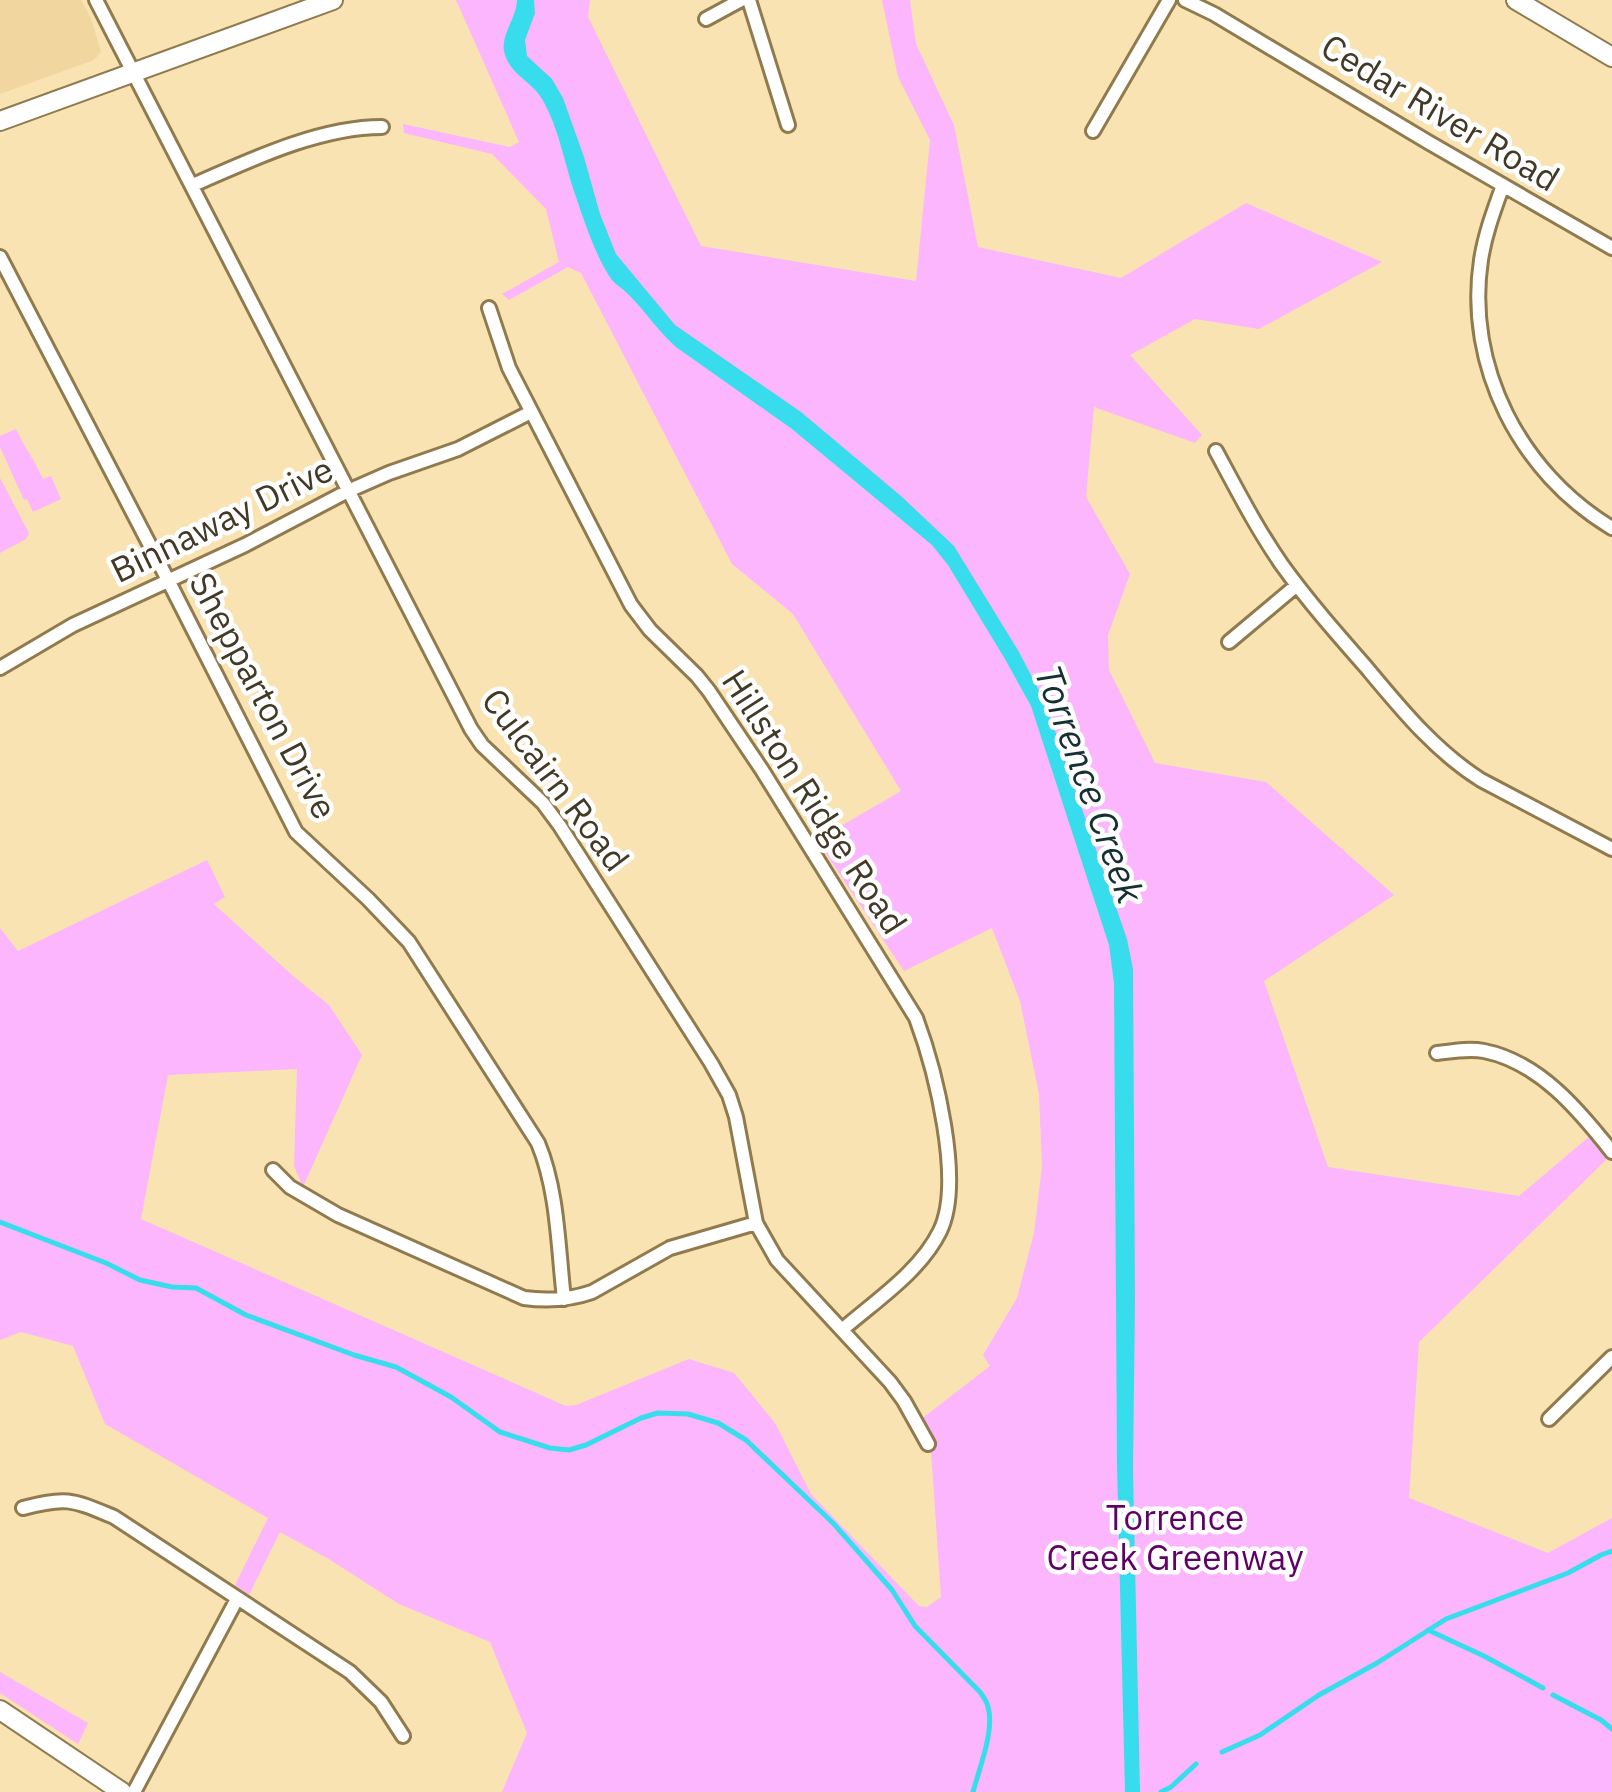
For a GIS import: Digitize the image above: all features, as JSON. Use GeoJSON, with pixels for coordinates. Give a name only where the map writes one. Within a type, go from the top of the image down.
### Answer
{"type":"FeatureCollection","features":[{"type":"Feature","properties":{"kind":"main road"},"geometry":{"type":"LineString","coordinates":[[0,120],[333,0]]}},
{"type":"Feature","properties":{"kind":"main road"},"geometry":{"type":"LineString","coordinates":[[1516,0],[1612,57]]}},
{"type":"Feature","properties":{"kind":"main road"},"geometry":{"type":"LineString","coordinates":[[0,1710],[122,1792]]}},
{"type":"Feature","properties":{"kind":"street","name":"Culcairn Road"},"geometry":{"type":"LineString","coordinates":[[96,0],[471,728],[482,745],[543,803],[560,826],[712,1064],[736,1117],[756,1223],[777,1260],[904,1402],[928,1444]]}},
{"type":"Feature","properties":{"kind":"street"},"geometry":{"type":"LineString","coordinates":[[706,19],[745,0],[788,125]]}},
{"type":"Feature","properties":{"kind":"street"},"geometry":{"type":"LineString","coordinates":[[1093,131],[1170,0]]}},
{"type":"Feature","properties":{"kind":"street","name":"Cedar River Road"},"geometry":{"type":"LineString","coordinates":[[1185,0],[1612,248]]}},
{"type":"Feature","properties":{"kind":"street"},"geometry":{"type":"LineString","coordinates":[[193,186],[299,144],[344,130],[382,127]]}},
{"type":"Feature","properties":{"kind":"street"},"geometry":{"type":"LineString","coordinates":[[1503,186],[1485,241],[1479,282],[1482,343],[1495,390],[1533,458],[1568,495],[1612,528]]}},
{"type":"Feature","properties":{"kind":"street","name":"Shepparton Drive"},"geometry":{"type":"LineString","coordinates":[[0,257],[296,832],[408,942],[538,1143],[552,1192],[564,1298]]}},
{"type":"Feature","properties":{"kind":"street","name":"Hillston Ridge Road"},"geometry":{"type":"LineString","coordinates":[[489,308],[504,356],[631,605],[650,630],[697,676],[762,770],[916,1018],[929,1052],[948,1163],[947,1211],[924,1254],[842,1330]]}},
{"type":"Feature","properties":{"kind":"street","name":"Binnaway Drive"},"geometry":{"type":"LineString","coordinates":[[0,668],[73,625],[169,582],[348,492],[458,449],[531,412]]}},
{"type":"Feature","properties":{"kind":"street"},"geometry":{"type":"LineString","coordinates":[[1216,452],[1297,585],[1400,708],[1448,757],[1481,780],[1612,849]]}},
{"type":"Feature","properties":{"kind":"street"},"geometry":{"type":"LineString","coordinates":[[1229,642],[1297,585]]}},
{"type":"Feature","properties":{"kind":"street"},"geometry":{"type":"LineString","coordinates":[[1437,1053],[1483,1051],[1520,1064],[1571,1104],[1612,1152]]}},
{"type":"Feature","properties":{"kind":"street"},"geometry":{"type":"LineString","coordinates":[[273,1170],[290,1187],[338,1215],[524,1298],[579,1296],[609,1284],[670,1248],[756,1223]]}},
{"type":"Feature","properties":{"kind":"street"},"geometry":{"type":"LineString","coordinates":[[1549,1419],[1612,1357]]}},
{"type":"Feature","properties":{"kind":"street"},"geometry":{"type":"LineString","coordinates":[[23,1508],[54,1500],[70,1501],[114,1517],[350,1672],[382,1702],[403,1736]]}},
{"type":"Feature","properties":{"kind":"street"},"geometry":{"type":"LineString","coordinates":[[134,1792],[237,1598]]}},
{"type":"Feature","properties":{"kind":"shaded area"},"geometry":{"type":"Polygon","coordinates":[[[0,0],[81,0],[101,52],[94,60],[0,94],[0,0]]]}},
{"type":"Feature","properties":{"kind":"green space","name":"Torrence Creek Greenway"},"geometry":{"type":"Polygon","coordinates":[[[456,0],[590,0],[588,17],[701,246],[916,281],[930,140],[898,77],[882,0],[910,0],[916,44],[954,125],[978,247],[1121,278],[1246,203],[1382,262],[1259,329],[1195,319],[1130,355],[1202,435],[1195,443],[1094,407],[1086,497],[1130,574],[1108,635],[1109,670],[1155,763],[1266,782],[1394,895],[1264,981],[1328,1167],[1519,1196],[1590,1136],[1608,1158],[1419,1342],[1409,1498],[1548,1553],[1612,1518],[1612,1792],[502,1792],[527,1733],[490,1642],[399,1604],[280,1532],[249,1595],[235,1585],[268,1518],[105,1424],[73,1346],[21,1332],[0,1340],[0,928],[18,951],[207,860],[225,897],[214,904],[329,1005],[362,1055],[303,1187],[294,1166],[297,1069],[168,1075],[141,1219],[566,1406],[689,1359],[734,1373],[775,1423],[811,1494],[919,1606],[927,1607],[941,1597],[930,1436],[920,1420],[990,1366],[983,1355],[1017,1298],[1034,1233],[1042,1166],[1039,1094],[1020,1001],[992,928],[904,971],[817,840],[901,791],[793,614],[732,564],[581,273],[568,267],[509,300],[502,294],[559,262],[546,209],[492,154],[404,133],[403,124],[510,147],[519,142],[456,0]]]}},
{"type":"Feature","properties":{"kind":"green space"},"geometry":{"type":"Polygon","coordinates":[[[16,429],[43,479],[51,476],[61,499],[33,512],[0,447],[0,436],[16,429]]]}},
{"type":"Feature","properties":{"kind":"green space"},"geometry":{"type":"Polygon","coordinates":[[[0,478],[29,533],[26,539],[0,553],[0,478]]]}},
{"type":"Feature","properties":{"kind":"green space"},"geometry":{"type":"Polygon","coordinates":[[[0,1672],[88,1723],[78,1744],[0,1693],[0,1672]]]}},
{"type":"Feature","properties":{"kind":"water"},"geometry":{"type":"Polygon","coordinates":[[[517,0],[534,0],[535,13],[525,40],[527,56],[552,79],[563,98],[616,254],[675,325],[801,412],[954,546],[1045,702],[1127,939],[1133,969],[1133,1470],[1140,1792],[1125,1792],[1117,1464],[1114,983],[1109,945],[1031,706],[948,565],[932,545],[792,429],[676,347],[612,280],[586,227],[548,110],[537,92],[515,72],[504,51],[517,0]]]}},
{"type":"Feature","properties":{"kind":"waterway"},"geometry":{"type":"LineString","coordinates":[[0,1222],[140,1280],[196,1288],[246,1315],[396,1367],[451,1397],[500,1432],[550,1448],[569,1450],[586,1445],[658,1413],[688,1414],[718,1423],[746,1440],[834,1524],[892,1590],[915,1626],[982,1695],[990,1716],[989,1727],[973,1792]]}},
{"type":"Feature","properties":{"kind":"waterway"},"geometry":{"type":"LineString","coordinates":[[1222,1752],[1260,1735],[1446,1619],[1568,1573],[1612,1551]]}},
{"type":"Feature","properties":{"kind":"waterway"},"geometry":{"type":"LineString","coordinates":[[1428,1630],[1543,1688]]}},
{"type":"Feature","properties":{"kind":"waterway"},"geometry":{"type":"LineString","coordinates":[[1553,1695],[1612,1729]]}},
{"type":"Feature","properties":{"kind":"waterway"},"geometry":{"type":"LineString","coordinates":[[1161,1792],[1196,1764]]}},
{"type":"Feature","properties":{"kind":"water label","name":"Torrence Creek"},"geometry":{"type":"Point","coordinates":[1089,784]}}]}
